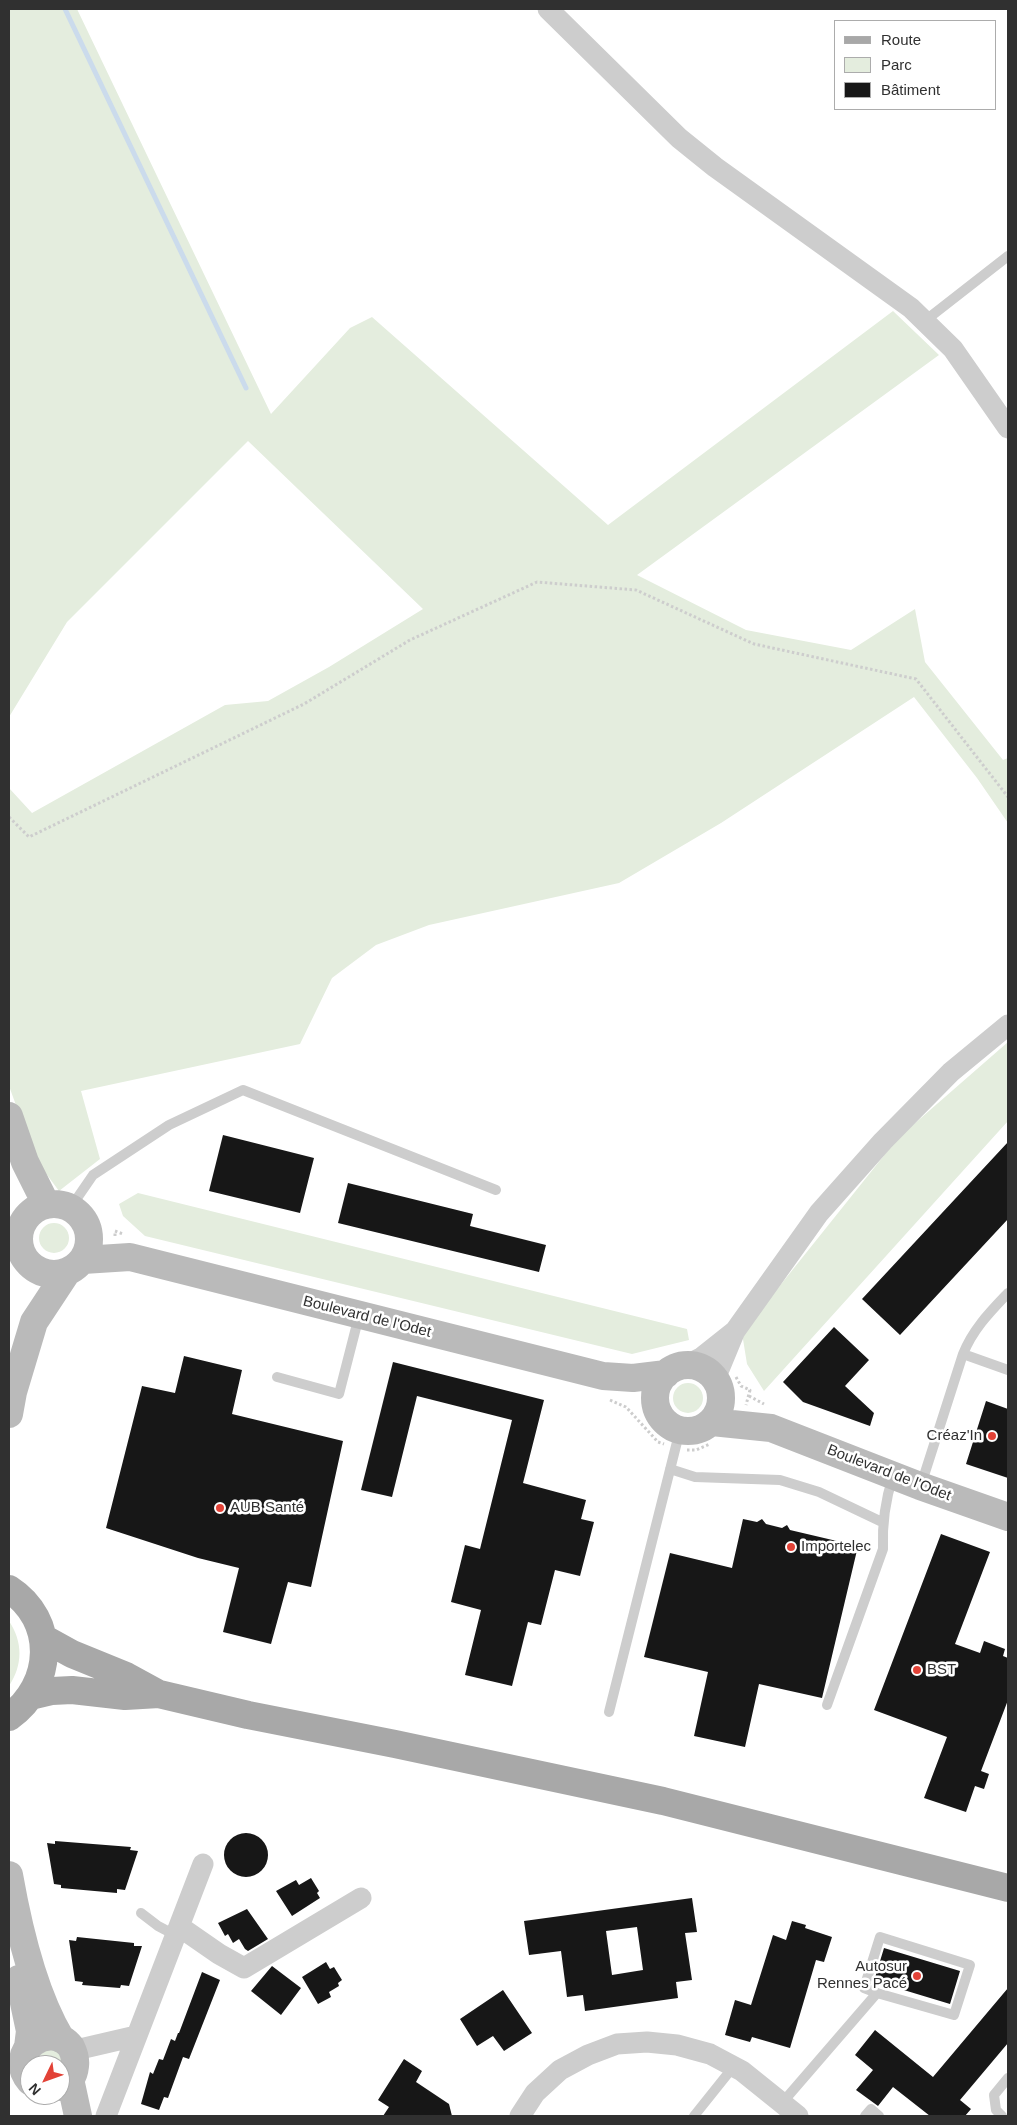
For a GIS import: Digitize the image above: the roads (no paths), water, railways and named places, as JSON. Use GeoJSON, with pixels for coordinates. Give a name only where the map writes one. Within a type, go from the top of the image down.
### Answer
{"type":"FeatureCollection","features":[{"type":"Feature","properties":{"kind":"main road"},"geometry":{"type":"LineString","coordinates":[[9,1717],[31,1696],[39,1680],[44,1662],[43,1638],[35,1617],[25,1603],[10,1589]]}},
{"type":"Feature","properties":{"kind":"main road"},"geometry":{"type":"LineString","coordinates":[[43,1638],[72,1654],[126,1676],[159,1694],[248,1715],[662,1801],[1008,1888]]}},
{"type":"Feature","properties":{"kind":"main road"},"geometry":{"type":"LineString","coordinates":[[31,1696],[52,1691],[72,1690],[125,1696],[159,1694]]}},
{"type":"Feature","properties":{"kind":"street"},"geometry":{"type":"LineString","coordinates":[[548,9],[679,138],[926,320],[953,349],[1008,428]]}},
{"type":"Feature","properties":{"kind":"street"},"geometry":{"type":"LineString","coordinates":[[656,1406],[656,1388],[677,1369],[701,1358],[734,1332],[801,1236],[840,1187],[951,1072],[1008,1025]]}},
{"type":"Feature","properties":{"kind":"street"},"geometry":{"type":"LineString","coordinates":[[9,1116],[25,1162],[68,1213],[89,1244],[34,1322]]}},
{"type":"Feature","properties":{"kind":"street"},"geometry":{"type":"LineString","coordinates":[[9,1414],[13,1392],[34,1322],[33,1280],[28,1263],[20,1247],[20,1228],[30,1213],[68,1213]]}},
{"type":"Feature","properties":{"kind":"street","name":"Boulevard de l'Odet"},"geometry":{"type":"LineString","coordinates":[[68,1213],[130,1257],[360,1315],[606,1388],[656,1406],[678,1439],[697,1430],[713,1432],[771,1428]]}},
{"type":"Feature","properties":{"kind":"street","name":"Boulevard de l'Odet"},"geometry":{"type":"LineString","coordinates":[[75,1266],[130,1257]]}},
{"type":"Feature","properties":{"kind":"street"},"geometry":{"type":"LineString","coordinates":[[28,1263],[46,1273],[57,1274],[75,1266]]}},
{"type":"Feature","properties":{"kind":"street"},"geometry":{"type":"LineString","coordinates":[[713,1432],[720,1408],[718,1385],[734,1332]]}},
{"type":"Feature","properties":{"kind":"street","name":"Boulevard de l'Odet"},"geometry":{"type":"LineString","coordinates":[[606,1388],[633,1378],[698,1366],[708,1371],[718,1385],[771,1428],[893,1476],[1008,1517]]}},
{"type":"Feature","properties":{"kind":"street"},"geometry":{"type":"LineString","coordinates":[[106,2116],[203,1864]]}},
{"type":"Feature","properties":{"kind":"street"},"geometry":{"type":"LineString","coordinates":[[9,1875],[35,1979],[62,2055]]}},
{"type":"Feature","properties":{"kind":"street"},"geometry":{"type":"LineString","coordinates":[[178,1931],[244,1968],[361,1898]]}},
{"type":"Feature","properties":{"kind":"street"},"geometry":{"type":"LineString","coordinates":[[9,1937],[30,2031],[20,2055]]}},
{"type":"Feature","properties":{"kind":"street"},"geometry":{"type":"LineString","coordinates":[[70,2060],[80,2049],[136,2036]]}},
{"type":"Feature","properties":{"kind":"street"},"geometry":{"type":"LineString","coordinates":[[20,2055],[43,2037],[52,2037],[61,2055]]}},
{"type":"Feature","properties":{"kind":"street"},"geometry":{"type":"LineString","coordinates":[[520,2116],[536,2093],[560,2070],[588,2055],[617,2044],[647,2042],[677,2044],[710,2054],[734,2066],[798,2116]]}},
{"type":"Feature","properties":{"kind":"street"},"geometry":{"type":"LineString","coordinates":[[70,2082],[78,2116]]}},
{"type":"Feature","properties":{"kind":"street"},"geometry":{"type":"LineString","coordinates":[[54,2105],[62,2116]]}},
{"type":"Feature","properties":{"kind":"lane"},"geometry":{"type":"LineString","coordinates":[[926,320],[1008,256]]}},
{"type":"Feature","properties":{"kind":"lane"},"geometry":{"type":"LineString","coordinates":[[68,1213],[93,1175],[169,1125],[243,1090],[496,1190]]}},
{"type":"Feature","properties":{"kind":"lane"},"geometry":{"type":"LineString","coordinates":[[920,1486],[969,1338],[987,1315],[1008,1294]]}},
{"type":"Feature","properties":{"kind":"lane"},"geometry":{"type":"LineString","coordinates":[[277,1378],[339,1394],[360,1315]]}},
{"type":"Feature","properties":{"kind":"lane"},"geometry":{"type":"LineString","coordinates":[[963,1354],[1008,1370]]}},
{"type":"Feature","properties":{"kind":"lane"},"geometry":{"type":"LineString","coordinates":[[609,1712],[678,1439]]}},
{"type":"Feature","properties":{"kind":"lane"},"geometry":{"type":"LineString","coordinates":[[670,1469],[695,1477],[780,1480],[819,1492],[882,1522]]}},
{"type":"Feature","properties":{"kind":"lane"},"geometry":{"type":"LineString","coordinates":[[827,1705],[883,1549],[882,1522],[893,1476]]}},
{"type":"Feature","properties":{"kind":"lane"},"geometry":{"type":"LineString","coordinates":[[141,1914],[158,1926],[178,1931]]}},
{"type":"Feature","properties":{"kind":"lane"},"geometry":{"type":"LineString","coordinates":[[880,1937],[970,1965],[954,2015],[877,1993],[864,1988],[880,1937]]}},
{"type":"Feature","properties":{"kind":"lane"},"geometry":{"type":"LineString","coordinates":[[782,2103],[877,1993]]}},
{"type":"Feature","properties":{"kind":"lane"},"geometry":{"type":"LineString","coordinates":[[694,2116],[734,2066]]}},
{"type":"Feature","properties":{"kind":"lane"},"geometry":{"type":"LineString","coordinates":[[1002,2116],[996,2110],[994,2095],[1008,2078]]}},
{"type":"Feature","properties":{"kind":"lane"},"geometry":{"type":"LineString","coordinates":[[865,2116],[871,2109],[879,2116]]}},
{"type":"Feature","properties":{"kind":"waterway"},"geometry":{"type":"LineString","coordinates":[[65,9],[246,388]]}},
{"type":"Feature","properties":{"kind":"place","name":"Créaz'In"},"geometry":{"type":"Point","coordinates":[992,1436]}},
{"type":"Feature","properties":{"kind":"place","name":"AUB Santé"},"geometry":{"type":"Point","coordinates":[220,1508]}},
{"type":"Feature","properties":{"kind":"place","name":"Importelec"},"geometry":{"type":"Point","coordinates":[791,1547]}},
{"type":"Feature","properties":{"kind":"place","name":"BST"},"geometry":{"type":"Point","coordinates":[917,1670]}},
{"type":"Feature","properties":{"kind":"place","name":"Autosur Rennes Pacé"},"geometry":{"type":"Point","coordinates":[917,1976]}}]}
